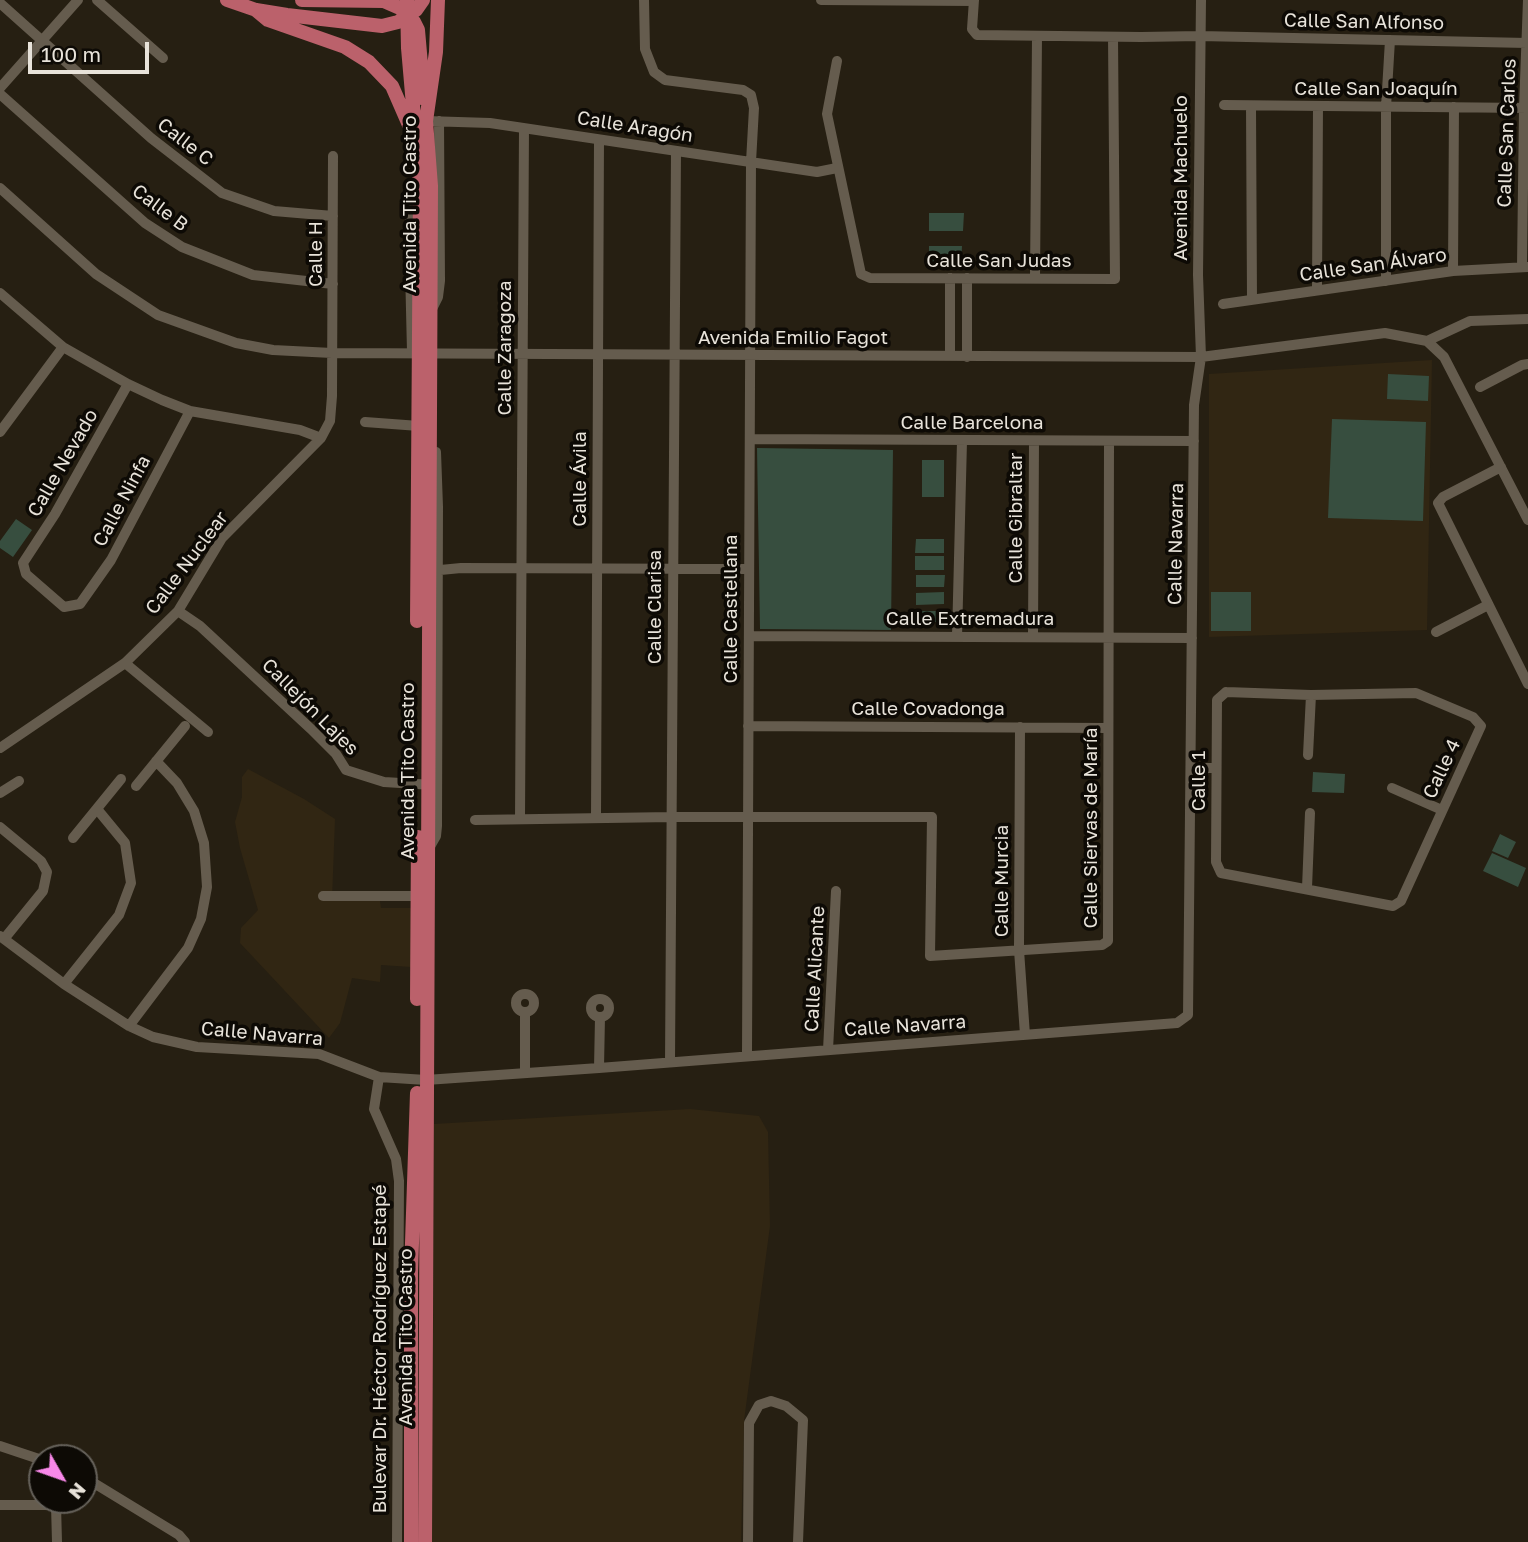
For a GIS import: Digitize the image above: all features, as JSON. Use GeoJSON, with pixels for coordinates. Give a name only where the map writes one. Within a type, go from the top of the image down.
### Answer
{"type":"FeatureCollection","features":[{"type":"Feature","properties":{"kind":"main road"},"geometry":{"type":"LineString","coordinates":[[227,0],[256,10],[382,26],[398,22],[416,10],[423,0]]}},
{"type":"Feature","properties":{"kind":"main road"},"geometry":{"type":"LineString","coordinates":[[302,0],[384,1],[400,8],[418,30],[433,121]]}},
{"type":"Feature","properties":{"kind":"main road","name":"Avenida Tito Castro"},"geometry":{"type":"LineString","coordinates":[[407,0],[420,187],[420,352],[427,572],[427,852],[422,1080],[411,1273],[411,1542]]}},
{"type":"Feature","properties":{"kind":"main road","name":"Avenida Tito Castro"},"geometry":{"type":"LineString","coordinates":[[420,352],[430,314],[431,186],[438,0]]}},
{"type":"Feature","properties":{"kind":"main road"},"geometry":{"type":"LineString","coordinates":[[256,10],[268,20],[345,47],[369,62],[392,86],[416,137]]}},
{"type":"Feature","properties":{"kind":"main road","name":"Avenida Tito Castro"},"geometry":{"type":"LineString","coordinates":[[425,1542],[422,1080],[417,896],[427,784]]}},
{"type":"Feature","properties":{"kind":"street"},"geometry":{"type":"LineString","coordinates":[[0,88],[78,0]]}},
{"type":"Feature","properties":{"kind":"street"},"geometry":{"type":"LineString","coordinates":[[97,0],[163,58]]}},
{"type":"Feature","properties":{"kind":"street","name":"Calle Castellana"},"geometry":{"type":"LineString","coordinates":[[644,0],[645,49],[654,72],[665,80],[743,90],[751,95],[754,108],[751,162],[747,1056]]}},
{"type":"Feature","properties":{"kind":"street"},"geometry":{"type":"LineString","coordinates":[[821,0],[974,1]]}},
{"type":"Feature","properties":{"kind":"street","name":"Avenida Machuelo"},"geometry":{"type":"LineString","coordinates":[[1201,0],[1198,275],[1201,357]]}},
{"type":"Feature","properties":{"kind":"street","name":"Calle San Carlos"},"geometry":{"type":"LineString","coordinates":[[1525,267],[1528,0]]}},
{"type":"Feature","properties":{"kind":"street","name":"Calle San Alfonso"},"geometry":{"type":"LineString","coordinates":[[974,1],[972,29],[977,35],[1200,36],[1528,43]]}},
{"type":"Feature","properties":{"kind":"street","name":"Calle C"},"geometry":{"type":"LineString","coordinates":[[0,4],[151,138],[222,193],[274,211],[333,216]]}},
{"type":"Feature","properties":{"kind":"street"},"geometry":{"type":"LineString","coordinates":[[1035,278],[1037,36]]}},
{"type":"Feature","properties":{"kind":"street","name":"Calle San Judas"},"geometry":{"type":"LineString","coordinates":[[837,61],[827,114],[861,274],[870,278],[1115,279],[1113,37]]}},
{"type":"Feature","properties":{"kind":"street"},"geometry":{"type":"LineString","coordinates":[[1386,281],[1386,107],[1390,40]]}},
{"type":"Feature","properties":{"kind":"street","name":"Calle B"},"geometry":{"type":"LineString","coordinates":[[0,94],[145,223],[182,247],[253,275],[333,284]]}},
{"type":"Feature","properties":{"kind":"street","name":"Calle San Joaquín"},"geometry":{"type":"LineString","coordinates":[[1224,105],[1526,108]]}},
{"type":"Feature","properties":{"kind":"street"},"geometry":{"type":"LineString","coordinates":[[1251,106],[1252,300]]}},
{"type":"Feature","properties":{"kind":"street"},"geometry":{"type":"LineString","coordinates":[[1317,290],[1318,106]]}},
{"type":"Feature","properties":{"kind":"street"},"geometry":{"type":"LineString","coordinates":[[1453,271],[1454,107]]}},
{"type":"Feature","properties":{"kind":"street","name":"Calle Aragón"},"geometry":{"type":"LineString","coordinates":[[433,121],[490,123],[817,172],[837,168]]}},
{"type":"Feature","properties":{"kind":"street","name":"Calle Zaragoza"},"geometry":{"type":"LineString","coordinates":[[520,819],[524,128]]}},
{"type":"Feature","properties":{"kind":"street","name":"Calle Ávila"},"geometry":{"type":"LineString","coordinates":[[596,818],[599,140]]}},
{"type":"Feature","properties":{"kind":"street","name":"Calle Clarisa"},"geometry":{"type":"LineString","coordinates":[[670,1062],[676,151]]}},
{"type":"Feature","properties":{"kind":"street","name":"Calle H"},"geometry":{"type":"LineString","coordinates":[[332,353],[333,156]]}},
{"type":"Feature","properties":{"kind":"street","name":"Avenida Emilio Fagot"},"geometry":{"type":"LineString","coordinates":[[0,188],[96,274],[158,314],[236,343],[273,350],[332,353],[1201,357],[1385,333],[1427,341]]}},
{"type":"Feature","properties":{"kind":"street","name":"Calle San Álvaro"},"geometry":{"type":"LineString","coordinates":[[1223,304],[1453,271],[1525,267]]}},
{"type":"Feature","properties":{"kind":"street"},"geometry":{"type":"LineString","coordinates":[[950,278],[950,356]]}},
{"type":"Feature","properties":{"kind":"street"},"geometry":{"type":"LineString","coordinates":[[967,278],[967,357]]}},
{"type":"Feature","properties":{"kind":"street"},"geometry":{"type":"LineString","coordinates":[[0,310],[4,297],[63,347],[128,384],[190,411],[300,430],[321,438]]}},
{"type":"Feature","properties":{"kind":"street"},"geometry":{"type":"LineString","coordinates":[[1528,319],[1471,321],[1427,341],[1444,356],[1528,520]]}},
{"type":"Feature","properties":{"kind":"street"},"geometry":{"type":"LineString","coordinates":[[0,432],[63,347]]}},
{"type":"Feature","properties":{"kind":"street","name":"Calle Nuclear"},"geometry":{"type":"LineString","coordinates":[[0,748],[125,663],[178,611],[222,538],[321,438],[330,421],[332,353]]}},
{"type":"Feature","properties":{"kind":"street","name":"Calle Navarra"},"geometry":{"type":"LineString","coordinates":[[2,937],[64,984],[129,1026],[153,1037],[197,1046],[319,1054],[379,1077],[422,1080],[1177,1023],[1188,1016],[1194,405],[1201,357]]}},
{"type":"Feature","properties":{"kind":"street"},"geometry":{"type":"LineString","coordinates":[[1480,387],[1528,364]]}},
{"type":"Feature","properties":{"kind":"street","name":"Calle Nevado"},"geometry":{"type":"LineString","coordinates":[[80,604],[64,607],[26,574],[23,563],[55,514],[128,384]]}},
{"type":"Feature","properties":{"kind":"street","name":"Calle Ninfa"},"geometry":{"type":"LineString","coordinates":[[80,604],[111,560],[190,411]]}},
{"type":"Feature","properties":{"kind":"street"},"geometry":{"type":"LineString","coordinates":[[365,422],[424,426],[435,446],[437,468],[427,572],[427,784],[436,798],[436,836],[427,852]]}},
{"type":"Feature","properties":{"kind":"street","name":"Calle Barcelona"},"geometry":{"type":"LineString","coordinates":[[750,439],[1194,441]]}},
{"type":"Feature","properties":{"kind":"street"},"geometry":{"type":"LineString","coordinates":[[957,637],[962,441]]}},
{"type":"Feature","properties":{"kind":"street","name":"Calle Gibraltar"},"geometry":{"type":"LineString","coordinates":[[1032,637],[1034,441]]}},
{"type":"Feature","properties":{"kind":"street","name":"Calle Siervas de María"},"geometry":{"type":"LineString","coordinates":[[475,820],[932,817],[930,956],[1102,945],[1108,942],[1109,441]]}},
{"type":"Feature","properties":{"kind":"street"},"geometry":{"type":"LineString","coordinates":[[1501,467],[1443,497],[1438,503],[1528,684]]}},
{"type":"Feature","properties":{"kind":"street"},"geometry":{"type":"LineString","coordinates":[[427,572],[521,568],[749,569]]}},
{"type":"Feature","properties":{"kind":"street"},"geometry":{"type":"LineString","coordinates":[[1436,632],[1488,605]]}},
{"type":"Feature","properties":{"kind":"street","name":"Callejón Lajes"},"geometry":{"type":"LineString","coordinates":[[178,611],[200,626],[312,729],[336,754],[346,770],[384,782],[427,784]]}},
{"type":"Feature","properties":{"kind":"street","name":"Calle Extremadura"},"geometry":{"type":"LineString","coordinates":[[749,636],[1192,638]]}},
{"type":"Feature","properties":{"kind":"street"},"geometry":{"type":"LineString","coordinates":[[125,663],[208,733]]}},
{"type":"Feature","properties":{"kind":"street","name":"Calle 1"},"geometry":{"type":"LineString","coordinates":[[1255,879],[1222,873],[1216,862],[1217,700],[1226,692],[1311,695],[1364,693]]}},
{"type":"Feature","properties":{"kind":"street","name":"Calle 4"},"geometry":{"type":"LineString","coordinates":[[1255,879],[1394,906],[1401,901],[1481,726],[1473,718],[1416,693],[1364,693]]}},
{"type":"Feature","properties":{"kind":"street"},"geometry":{"type":"LineString","coordinates":[[1308,755],[1311,695]]}},
{"type":"Feature","properties":{"kind":"street"},"geometry":{"type":"LineString","coordinates":[[135,786],[185,726]]}},
{"type":"Feature","properties":{"kind":"street","name":"Calle Covadonga"},"geometry":{"type":"LineString","coordinates":[[748,726],[1108,728]]}},
{"type":"Feature","properties":{"kind":"street","name":"Calle Murcia"},"geometry":{"type":"LineString","coordinates":[[1020,727],[1019,950],[1025,1035]]}},
{"type":"Feature","properties":{"kind":"street"},"geometry":{"type":"LineString","coordinates":[[129,1026],[188,948],[201,919],[207,887],[204,843],[194,811],[177,783],[156,761]]}},
{"type":"Feature","properties":{"kind":"street"},"geometry":{"type":"LineString","coordinates":[[1191,768],[1216,768]]}},
{"type":"Feature","properties":{"kind":"street"},"geometry":{"type":"LineString","coordinates":[[73,838],[121,779]]}},
{"type":"Feature","properties":{"kind":"street"},"geometry":{"type":"LineString","coordinates":[[0,793],[19,781]]}},
{"type":"Feature","properties":{"kind":"street"},"geometry":{"type":"LineString","coordinates":[[1392,788],[1442,810]]}},
{"type":"Feature","properties":{"kind":"street"},"geometry":{"type":"LineString","coordinates":[[64,984],[119,915],[131,883],[125,843],[97,809]]}},
{"type":"Feature","properties":{"kind":"street"},"geometry":{"type":"LineString","coordinates":[[1307,888],[1310,813]]}},
{"type":"Feature","properties":{"kind":"street"},"geometry":{"type":"LineString","coordinates":[[0,827],[41,861],[47,872],[43,891],[2,937]]}},
{"type":"Feature","properties":{"kind":"street","name":"Calle Alicante"},"geometry":{"type":"LineString","coordinates":[[828,1050],[836,891]]}},
{"type":"Feature","properties":{"kind":"street"},"geometry":{"type":"LineString","coordinates":[[323,896],[417,896]]}},
{"type":"Feature","properties":{"kind":"street"},"geometry":{"type":"LineString","coordinates":[[524,1073],[525,1012]]}},
{"type":"Feature","properties":{"kind":"street"},"geometry":{"type":"LineString","coordinates":[[599,1068],[600,1017]]}},
{"type":"Feature","properties":{"kind":"street","name":"Bulevar Dr. Héctor Rodríguez Estapé"},"geometry":{"type":"LineString","coordinates":[[379,1077],[374,1109],[396,1159],[399,1181],[397,1542]]}},
{"type":"Feature","properties":{"kind":"street"},"geometry":{"type":"LineString","coordinates":[[748,1542],[748,1423],[759,1405],[771,1401],[786,1406],[803,1420],[797,1542]]}},
{"type":"Feature","properties":{"kind":"street"},"geometry":{"type":"LineString","coordinates":[[0,1446],[28,1455]]}},
{"type":"Feature","properties":{"kind":"street"},"geometry":{"type":"LineString","coordinates":[[98,1486],[179,1535],[185,1542]]}},
{"type":"Feature","properties":{"kind":"street"},"geometry":{"type":"LineString","coordinates":[[0,1505],[56,1505],[57,1542]]}},
{"type":"Feature","properties":{"kind":"shaded area"},"geometry":{"type":"Polygon","coordinates":[[[1432,360],[1427,630],[1209,637],[1209,374],[1432,360]]]}},
{"type":"Feature","properties":{"kind":"shaded area"},"geometry":{"type":"Polygon","coordinates":[[[248,769],[335,819],[332,900],[380,901],[381,908],[411,908],[411,967],[381,965],[380,982],[352,978],[340,1023],[329,1038],[240,943],[241,928],[258,910],[235,822],[242,797],[242,777],[248,769]]]}},
{"type":"Feature","properties":{"kind":"shaded area"},"geometry":{"type":"Polygon","coordinates":[[[690,1109],[759,1116],[768,1132],[770,1226],[744,1421],[741,1542],[432,1542],[434,1124],[690,1109]]]}},
{"type":"Feature","properties":{"kind":"green space"},"geometry":{"type":"Polygon","coordinates":[[[929,213],[964,213],[963,231],[929,231],[929,213]]]}},
{"type":"Feature","properties":{"kind":"green space"},"geometry":{"type":"Polygon","coordinates":[[[929,246],[962,246],[961,265],[929,265],[929,246]]]}},
{"type":"Feature","properties":{"kind":"green space"},"geometry":{"type":"Polygon","coordinates":[[[1388,374],[1429,376],[1428,401],[1387,399],[1388,374]]]}},
{"type":"Feature","properties":{"kind":"green space"},"geometry":{"type":"Polygon","coordinates":[[[1332,419],[1426,422],[1423,521],[1328,518],[1332,419]]]}},
{"type":"Feature","properties":{"kind":"green space"},"geometry":{"type":"Polygon","coordinates":[[[757,448],[893,450],[891,630],[760,629],[757,448]]]}},
{"type":"Feature","properties":{"kind":"green space"},"geometry":{"type":"Polygon","coordinates":[[[922,460],[944,460],[944,497],[922,497],[922,460]]]}},
{"type":"Feature","properties":{"kind":"green space"},"geometry":{"type":"Polygon","coordinates":[[[16,519],[32,530],[13,557],[0,548],[0,541],[16,519]]]}},
{"type":"Feature","properties":{"kind":"green space"},"geometry":{"type":"Polygon","coordinates":[[[916,539],[944,539],[944,553],[915,553],[916,539]]]}},
{"type":"Feature","properties":{"kind":"green space"},"geometry":{"type":"Polygon","coordinates":[[[915,556],[944,556],[944,570],[915,570],[915,556]]]}},
{"type":"Feature","properties":{"kind":"green space"},"geometry":{"type":"Polygon","coordinates":[[[916,575],[945,575],[944,587],[916,587],[916,575]]]}},
{"type":"Feature","properties":{"kind":"green space"},"geometry":{"type":"Polygon","coordinates":[[[944,592],[944,604],[916,605],[916,593],[944,592]]]}},
{"type":"Feature","properties":{"kind":"green space"},"geometry":{"type":"Polygon","coordinates":[[[1211,592],[1251,592],[1251,631],[1211,631],[1211,592]]]}},
{"type":"Feature","properties":{"kind":"green space"},"geometry":{"type":"Polygon","coordinates":[[[916,611],[943,611],[943,622],[916,622],[916,611]]]}},
{"type":"Feature","properties":{"kind":"green space"},"geometry":{"type":"Polygon","coordinates":[[[1313,772],[1345,774],[1344,793],[1312,792],[1313,772]]]}},
{"type":"Feature","properties":{"kind":"green space"},"geometry":{"type":"Polygon","coordinates":[[[1500,834],[1516,842],[1508,858],[1492,851],[1500,834]]]}},
{"type":"Feature","properties":{"kind":"green space"},"geometry":{"type":"Polygon","coordinates":[[[1492,853],[1526,868],[1518,887],[1483,871],[1492,853]]]}}]}
